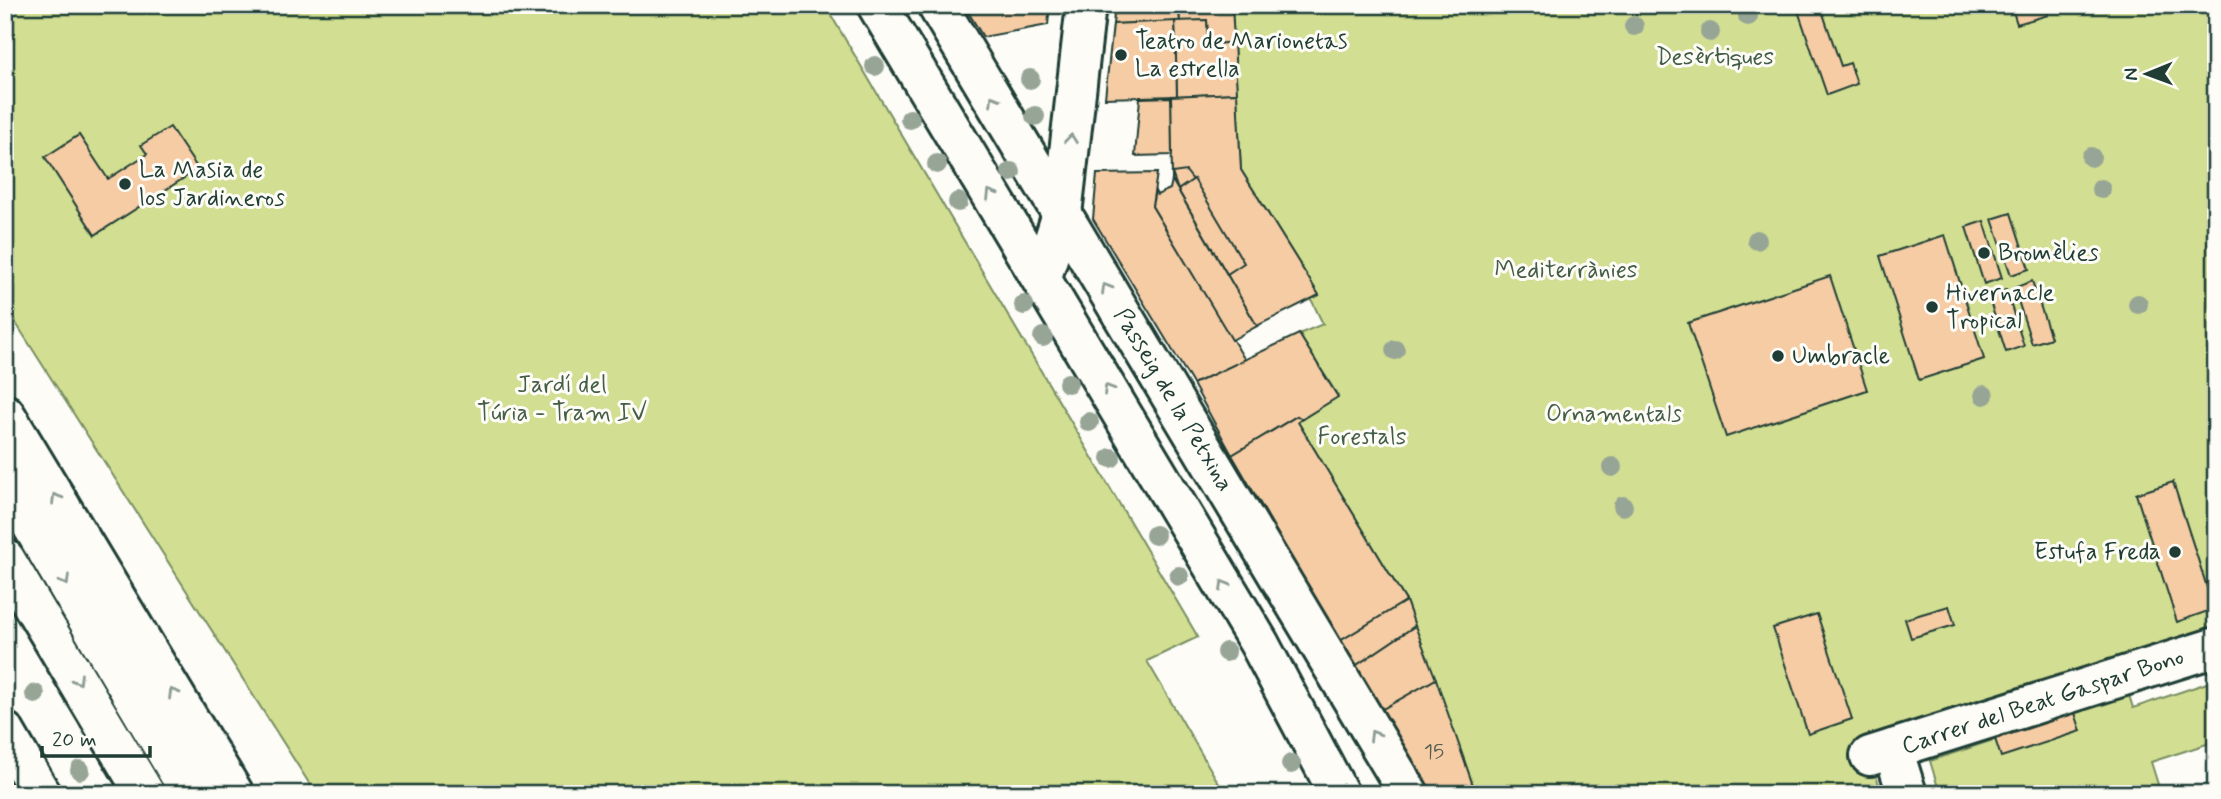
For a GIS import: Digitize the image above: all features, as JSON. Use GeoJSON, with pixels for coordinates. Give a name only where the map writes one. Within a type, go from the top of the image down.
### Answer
{"type":"FeatureCollection","features":[{"type":"Feature","properties":{"kind":"street","name":"Passeig de la Petxina"},"geometry":{"type":"LineString","coordinates":[[877,5],[1259,643],[1339,794]]}},
{"type":"Feature","properties":{"kind":"street","name":"Passeig de la Petxina"},"geometry":{"type":"LineString","coordinates":[[937,5],[1409,794]]}},
{"type":"Feature","properties":{"kind":"street"},"geometry":{"type":"LineString","coordinates":[[1042,277],[1062,214],[1086,5]]}},
{"type":"Feature","properties":{"kind":"street"},"geometry":{"type":"LineString","coordinates":[[5,414],[233,794]]}},
{"type":"Feature","properties":{"kind":"street"},"geometry":{"type":"LineString","coordinates":[[5,480],[191,794]]}},
{"type":"Feature","properties":{"kind":"street"},"geometry":{"type":"LineString","coordinates":[[5,559],[145,794]]}},
{"type":"Feature","properties":{"kind":"street","name":"Passeig de la Petxina"},"geometry":{"type":"LineString","coordinates":[[1259,643],[1365,794]]}},
{"type":"Feature","properties":{"kind":"street","name":"Carrer del Beat Gaspar Bono"},"geometry":{"type":"LineString","coordinates":[[1906,794],[1881,753],[2216,647]]}},
{"type":"Feature","properties":{"kind":"street"},"geometry":{"type":"LineString","coordinates":[[5,732],[41,794]]}},
{"type":"Feature","properties":{"kind":"green space","name":"Jardí del Túria - Tram IV"},"geometry":{"type":"Polygon","coordinates":[[[5,5],[825,5],[1198,637],[1147,661],[1225,794],[316,794],[5,306],[5,5]]]}},
{"type":"Feature","properties":{"kind":"green space"},"geometry":{"type":"Polygon","coordinates":[[[1232,5],[2216,5],[2216,635],[1870,756],[1882,794],[1476,794],[1406,601],[1298,422],[1338,396],[1299,334],[1323,324],[1311,299],[1319,295],[1241,170],[1232,5]]]}},
{"type":"Feature","properties":{"kind":"green space"},"geometry":{"type":"Polygon","coordinates":[[[2216,680],[2216,741],[2151,762],[2161,794],[1940,794],[1930,761],[2129,695],[2133,708],[2216,680]]]}},
{"type":"Feature","properties":{"kind":"building"},"geometry":{"type":"Polygon","coordinates":[[[964,5],[1050,5],[1048,25],[983,37],[964,5]]]}},
{"type":"Feature","properties":{"kind":"building"},"geometry":{"type":"Polygon","coordinates":[[[1115,5],[1179,5],[1180,22],[1113,24],[1115,5]]]}},
{"type":"Feature","properties":{"kind":"building"},"geometry":{"type":"Polygon","coordinates":[[[1179,5],[1232,5],[1234,42],[1208,45],[1207,20],[1180,22],[1179,5]]]}},
{"type":"Feature","properties":{"kind":"building"},"geometry":{"type":"Polygon","coordinates":[[[1796,5],[1820,5],[1841,66],[1850,63],[1857,84],[1827,95],[1796,5]]]}},
{"type":"Feature","properties":{"kind":"building"},"geometry":{"type":"Polygon","coordinates":[[[2011,5],[2045,5],[2048,15],[2017,24],[2011,5]]]}},
{"type":"Feature","properties":{"kind":"building"},"geometry":{"type":"Polygon","coordinates":[[[1207,20],[1208,45],[1234,42],[1237,93],[1177,96],[1175,21],[1207,20]]]}},
{"type":"Feature","properties":{"kind":"building"},"geometry":{"type":"Polygon","coordinates":[[[1175,21],[1177,96],[1105,98],[1113,24],[1175,21]]]}},
{"type":"Feature","properties":{"kind":"building"},"geometry":{"type":"Polygon","coordinates":[[[1237,93],[1241,170],[1319,295],[1257,326],[1172,180],[1171,96],[1237,93]]]}},
{"type":"Feature","properties":{"kind":"building"},"geometry":{"type":"Polygon","coordinates":[[[1171,97],[1172,155],[1135,156],[1140,98],[1171,97]]]}},
{"type":"Feature","properties":{"kind":"building"},"geometry":{"type":"Polygon","coordinates":[[[170,127],[198,169],[95,235],[45,157],[79,135],[108,179],[147,154],[141,145],[170,127]]]}},
{"type":"Feature","properties":{"kind":"building"},"geometry":{"type":"Polygon","coordinates":[[[1186,171],[1193,180],[1178,190],[1172,173],[1186,171]]]}},
{"type":"Feature","properties":{"kind":"building"},"geometry":{"type":"Polygon","coordinates":[[[1157,173],[1152,206],[1245,360],[1193,384],[1093,219],[1097,174],[1157,173]]]}},
{"type":"Feature","properties":{"kind":"building"},"geometry":{"type":"Polygon","coordinates":[[[1194,179],[1244,263],[1227,274],[1178,190],[1194,179]]]}},
{"type":"Feature","properties":{"kind":"building"},"geometry":{"type":"Polygon","coordinates":[[[1172,180],[1257,326],[1232,340],[1152,206],[1155,191],[1157,195],[1170,189],[1172,180]]]}},
{"type":"Feature","properties":{"kind":"building"},"geometry":{"type":"Polygon","coordinates":[[[2011,213],[2029,269],[2011,275],[1992,219],[2011,213]]]}},
{"type":"Feature","properties":{"kind":"building","name":"Bromèlies"},"geometry":{"type":"Polygon","coordinates":[[[1984,221],[2002,278],[1984,284],[1966,227],[1984,221]]]}},
{"type":"Feature","properties":{"kind":"building","name":"Hivernacle Tropical"},"geometry":{"type":"Polygon","coordinates":[[[1945,235],[1984,359],[1919,380],[1880,256],[1945,235]]]}},
{"type":"Feature","properties":{"kind":"building","name":"Umbracle"},"geometry":{"type":"Polygon","coordinates":[[[1830,276],[1867,390],[1726,437],[1688,323],[1830,276]]]}},
{"type":"Feature","properties":{"kind":"building"},"geometry":{"type":"Polygon","coordinates":[[[2032,281],[2051,338],[2032,344],[2014,288],[2032,281]]]}},
{"type":"Feature","properties":{"kind":"building"},"geometry":{"type":"Polygon","coordinates":[[[2006,290],[2024,346],[2006,352],[1988,295],[2006,290]]]}},
{"type":"Feature","properties":{"kind":"building"},"geometry":{"type":"Polygon","coordinates":[[[1299,334],[1338,397],[1302,419],[1297,416],[1232,455],[1193,384],[1299,334]]]}},
{"type":"Feature","properties":{"kind":"building"},"geometry":{"type":"Polygon","coordinates":[[[1297,416],[1302,419],[1298,422],[1406,601],[1340,641],[1232,455],[1297,416]]]}},
{"type":"Feature","properties":{"kind":"building","name":"Estufa Freda"},"geometry":{"type":"Polygon","coordinates":[[[2173,482],[2214,609],[2177,622],[2136,494],[2173,482]]]}},
{"type":"Feature","properties":{"kind":"building"},"geometry":{"type":"Polygon","coordinates":[[[1406,601],[1415,626],[1354,667],[1340,641],[1406,601]]]}},
{"type":"Feature","properties":{"kind":"building"},"geometry":{"type":"Polygon","coordinates":[[[1949,606],[1955,625],[1911,638],[1905,619],[1949,606]]]}},
{"type":"Feature","properties":{"kind":"building"},"geometry":{"type":"Polygon","coordinates":[[[1817,614],[1852,719],[1808,734],[1773,628],[1817,614]]]}},
{"type":"Feature","properties":{"kind":"building"},"geometry":{"type":"Polygon","coordinates":[[[1415,626],[1436,679],[1381,710],[1354,667],[1415,626]]]}},
{"type":"Feature","properties":{"kind":"building"},"geometry":{"type":"Polygon","coordinates":[[[1436,679],[1476,794],[1431,794],[1381,710],[1436,679]]]}},
{"type":"Feature","properties":{"kind":"building"},"geometry":{"type":"Polygon","coordinates":[[[2075,713],[2081,731],[2001,757],[1995,739],[2075,713]]]}},
{"type":"Feature","properties":{"kind":"building"},"geometry":{"type":"Polygon","coordinates":[[[5,770],[19,794],[5,794],[5,770]]]}},
{"type":"Feature","properties":{"kind":"place","name":"Teatro de Marionetas La estrella"},"geometry":{"type":"Point","coordinates":[1121,55]}},
{"type":"Feature","properties":{"kind":"place","name":"La Masia de los Jardineros"},"geometry":{"type":"Point","coordinates":[125,184]}},
{"type":"Feature","properties":{"kind":"place","name":"Bromèlies"},"geometry":{"type":"Point","coordinates":[1984,253]}},
{"type":"Feature","properties":{"kind":"place","name":"Hivernacle Tropical"},"geometry":{"type":"Point","coordinates":[1932,307]}},
{"type":"Feature","properties":{"kind":"place","name":"Umbracle"},"geometry":{"type":"Point","coordinates":[1778,356]}},
{"type":"Feature","properties":{"kind":"place","name":"Estufa Freda"},"geometry":{"type":"Point","coordinates":[2175,552]}},
{"type":"Feature","properties":{"kind":"park label","name":"Desèrtiques"},"geometry":{"type":"Point","coordinates":[1715,57]}},
{"type":"Feature","properties":{"kind":"park label","name":"Mediterrànies"},"geometry":{"type":"Point","coordinates":[1566,270]}},
{"type":"Feature","properties":{"kind":"park label","name":"Ornamentals"},"geometry":{"type":"Point","coordinates":[1614,414]}},
{"type":"Feature","properties":{"kind":"park label","name":"Forestals"},"geometry":{"type":"Point","coordinates":[1362,437]}}]}
